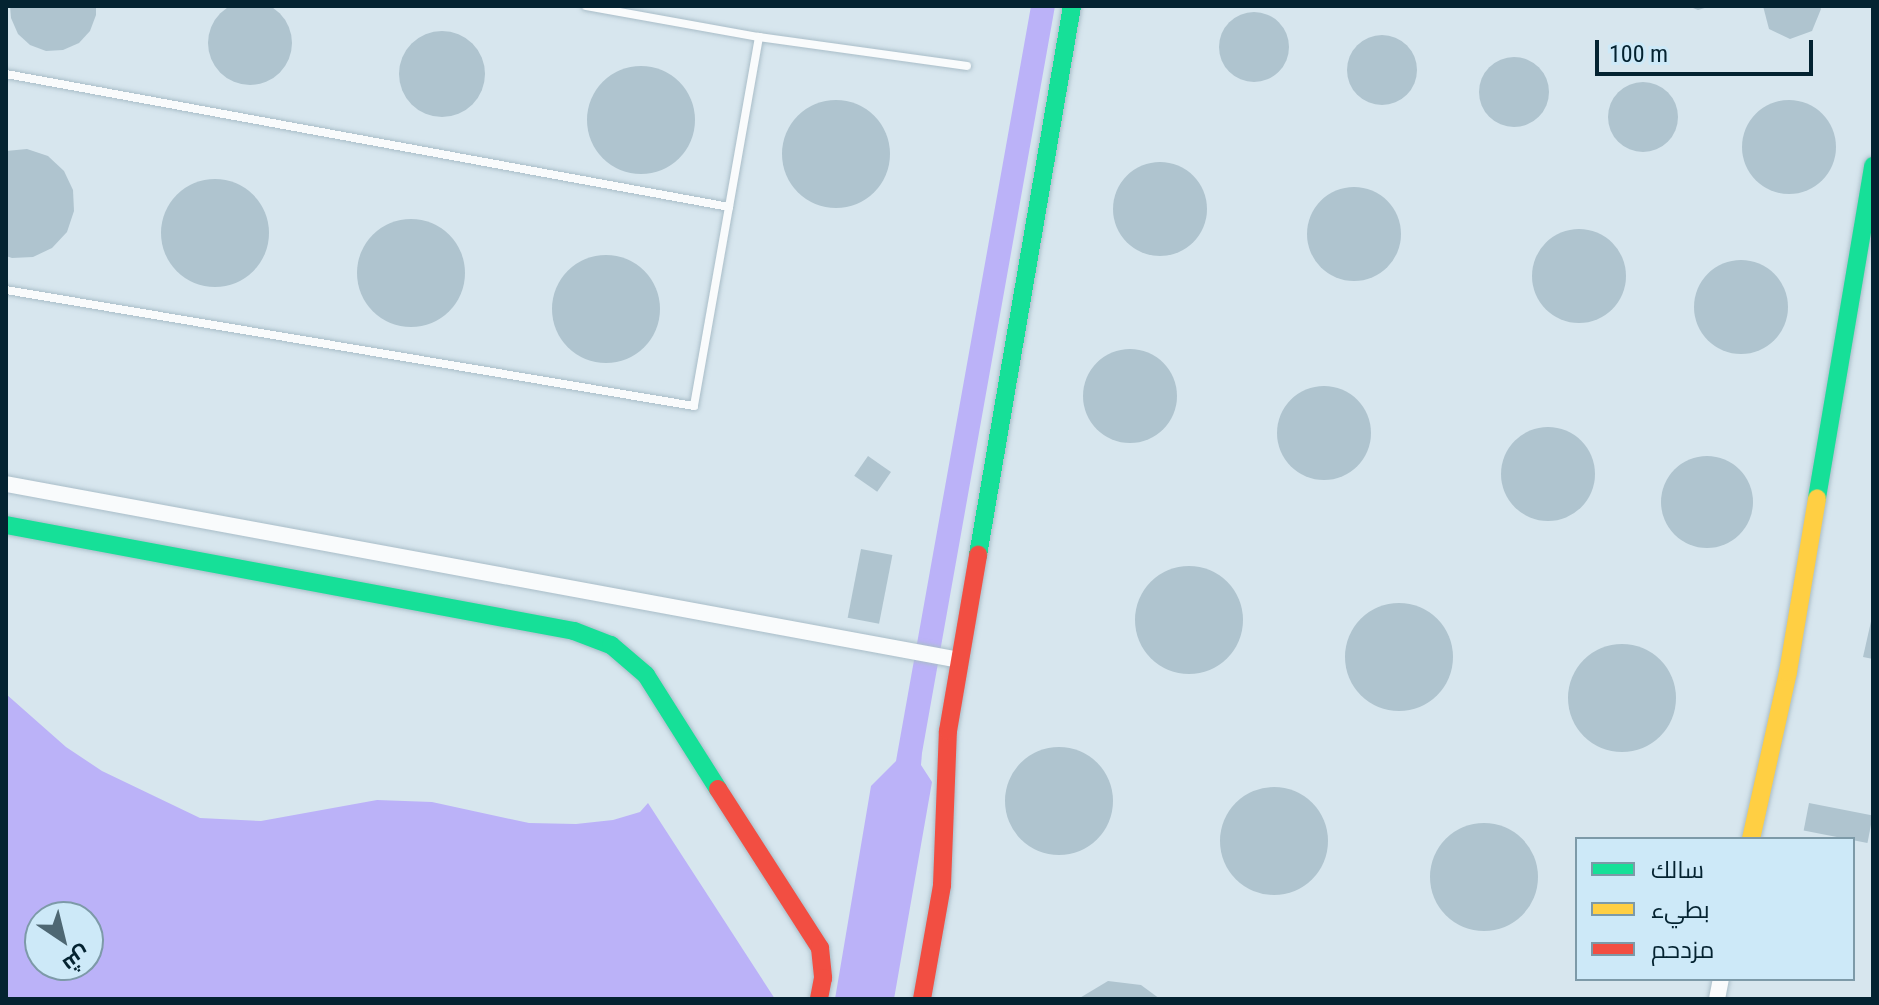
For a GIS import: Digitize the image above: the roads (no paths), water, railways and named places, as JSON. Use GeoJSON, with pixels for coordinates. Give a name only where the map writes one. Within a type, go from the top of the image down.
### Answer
{"type":"FeatureCollection","features":[{"type":"Feature","properties":{"kind":"street"},"geometry":{"type":"LineString","coordinates":[[922,999],[942,885],[953,659],[1072,6]]}},
{"type":"Feature","properties":{"kind":"street"},"geometry":{"type":"LineString","coordinates":[[1751,837],[1788,672],[1873,166]]}},
{"type":"Feature","properties":{"kind":"street"},"geometry":{"type":"LineString","coordinates":[[6,484],[953,659]]}},
{"type":"Feature","properties":{"kind":"street"},"geometry":{"type":"LineString","coordinates":[[6,525],[574,631],[611,645],[646,675],[820,948],[823,978],[819,999]]}},
{"type":"Feature","properties":{"kind":"lane"},"geometry":{"type":"LineString","coordinates":[[586,6],[759,37],[967,66]]}},
{"type":"Feature","properties":{"kind":"lane"},"geometry":{"type":"LineString","coordinates":[[6,290],[694,406],[759,37]]}},
{"type":"Feature","properties":{"kind":"lane"},"geometry":{"type":"LineString","coordinates":[[6,74],[729,207]]}}]}
